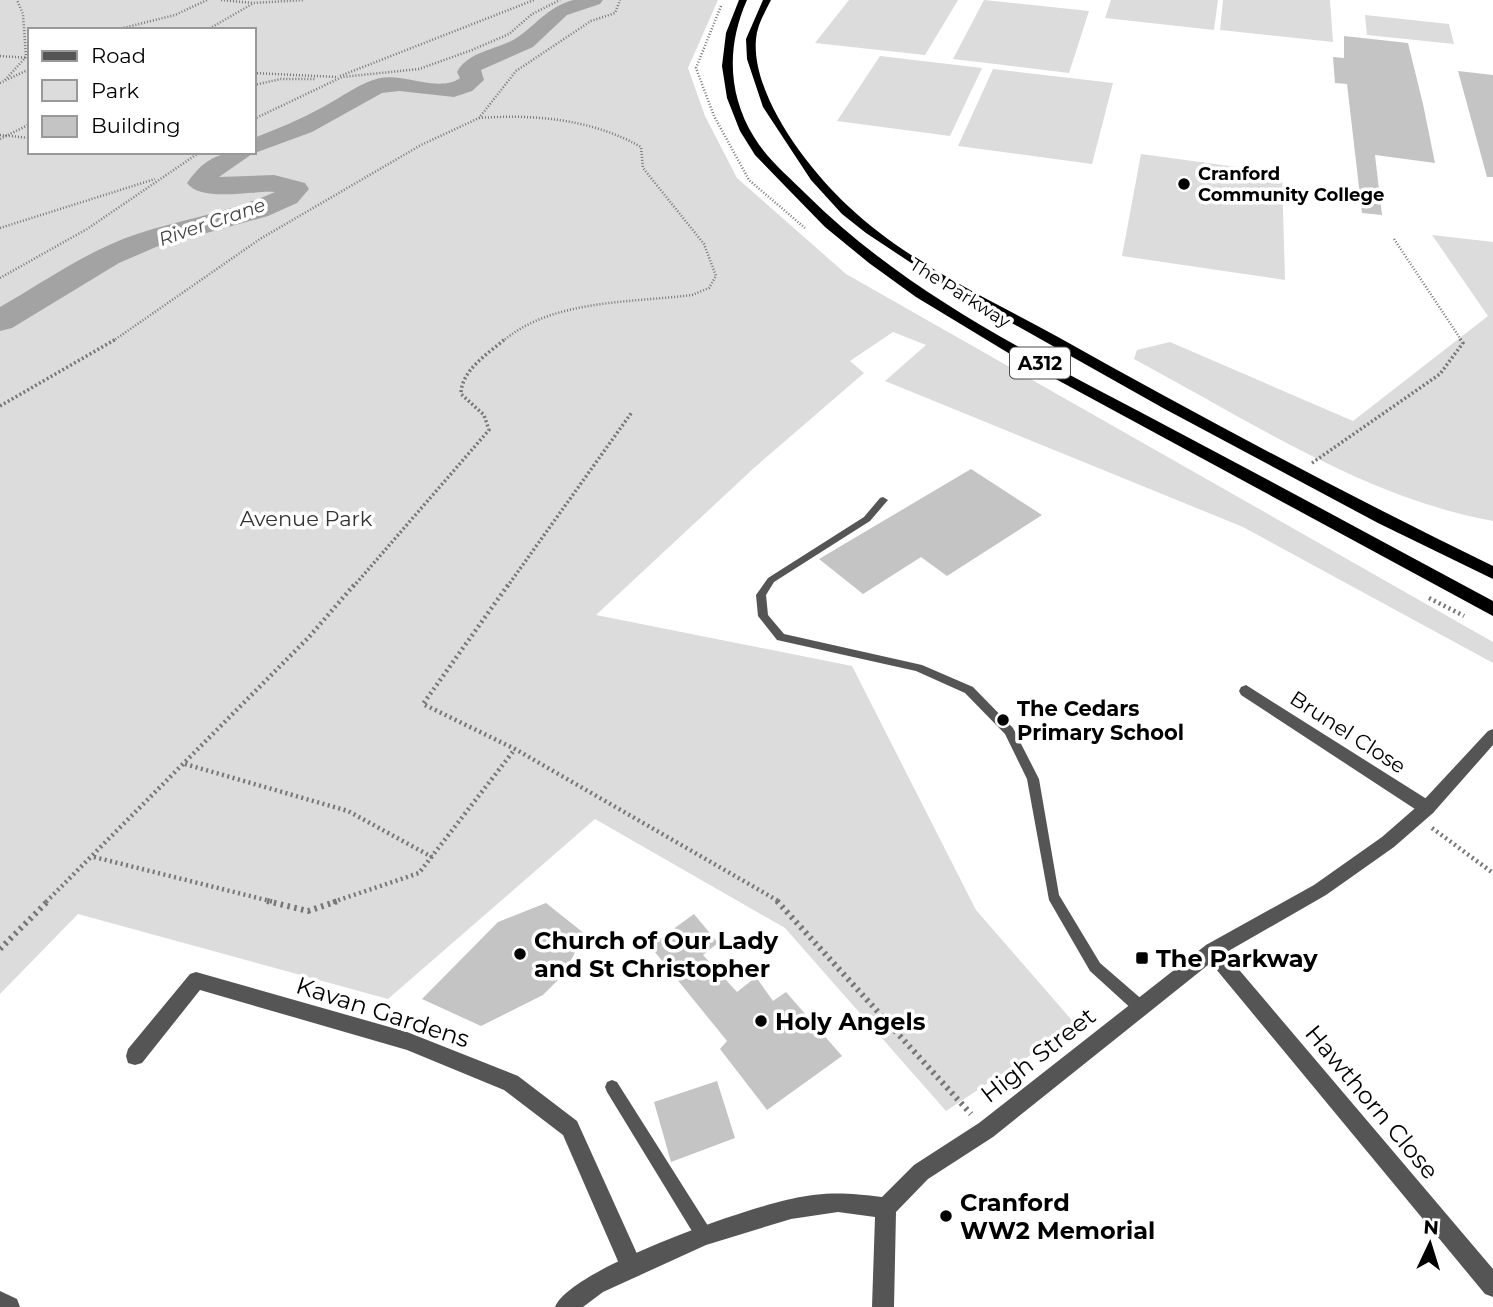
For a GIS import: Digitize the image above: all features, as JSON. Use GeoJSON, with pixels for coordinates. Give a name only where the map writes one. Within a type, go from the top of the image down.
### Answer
{"type":"FeatureCollection","features":[{"type":"Feature","properties":{"kind":"highway","name":"The Parkway"},"geometry":{"type":"LineString","coordinates":[[743,0],[727,36],[726,50],[733,101],[746,132],[768,162],[833,229],[951,313],[1493,609]]}},
{"type":"Feature","properties":{"kind":"highway","name":"The Parkway"},"geometry":{"type":"LineString","coordinates":[[767,0],[751,38],[751,59],[758,84],[773,117],[821,183],[846,211],[906,254],[1102,368],[1245,446],[1492,572]]}},
{"type":"Feature","properties":{"kind":"street","name":"Brunel Close"},"geometry":{"type":"LineString","coordinates":[[1246,691],[1422,812]]}},
{"type":"Feature","properties":{"kind":"street","name":"High Street"},"geometry":{"type":"LineString","coordinates":[[886,1208],[921,1172],[986,1130],[1212,951],[1320,890],[1388,842],[1422,812],[1493,735]]}},
{"type":"Feature","properties":{"kind":"street","name":"Hawthorn Close"},"geometry":{"type":"LineString","coordinates":[[1212,951],[1473,1258],[1493,1286]]}},
{"type":"Feature","properties":{"kind":"street","name":"Kavan Gardens"},"geometry":{"type":"LineString","coordinates":[[135,1056],[196,980],[407,1041],[511,1083],[570,1128],[632,1267]]}},
{"type":"Feature","properties":{"kind":"street"},"geometry":{"type":"LineString","coordinates":[[566,1307],[595,1284],[704,1235],[791,1209],[838,1202],[886,1208],[883,1307]]}},
{"type":"Feature","properties":{"kind":"street"},"geometry":{"type":"LineString","coordinates":[[0,1302],[9,1307]]}},
{"type":"Feature","properties":{"kind":"lane"},"geometry":{"type":"LineString","coordinates":[[883,500],[867,519],[771,580],[761,595],[763,616],[781,637],[918,667],[969,690],[1009,732],[1033,779],[1053,896],[1095,967],[1140,1007]]}},
{"type":"Feature","properties":{"kind":"lane"},"geometry":{"type":"LineString","coordinates":[[612,1087],[704,1235]]}},
{"type":"Feature","properties":{"kind":"path"},"geometry":{"type":"LineString","coordinates":[[17,0],[23,14],[28,58]]}},
{"type":"Feature","properties":{"kind":"path"},"geometry":{"type":"LineString","coordinates":[[123,28],[175,15],[207,0]]}},
{"type":"Feature","properties":{"kind":"path"},"geometry":{"type":"LineString","coordinates":[[220,0],[253,3],[304,0]]}},
{"type":"Feature","properties":{"kind":"path"},"geometry":{"type":"LineString","coordinates":[[210,28],[258,0]]}},
{"type":"Feature","properties":{"kind":"path"},"geometry":{"type":"LineString","coordinates":[[256,117],[337,77],[534,0]]}},
{"type":"Feature","properties":{"kind":"path"},"geometry":{"type":"LineString","coordinates":[[550,0],[555,2]]}},
{"type":"Feature","properties":{"kind":"path"},"geometry":{"type":"LineString","coordinates":[[256,85],[281,79],[342,77],[419,69],[509,34],[532,14],[560,0]]}},
{"type":"Feature","properties":{"kind":"path"},"geometry":{"type":"LineString","coordinates":[[479,118],[516,71],[591,21],[615,13],[620,0]]}},
{"type":"Feature","properties":{"kind":"path"},"geometry":{"type":"LineString","coordinates":[[0,56],[28,58]]}},
{"type":"Feature","properties":{"kind":"path"},"geometry":{"type":"LineString","coordinates":[[5,80],[28,58]]}},
{"type":"Feature","properties":{"kind":"path"},"geometry":{"type":"LineString","coordinates":[[0,83],[28,70]]}},
{"type":"Feature","properties":{"kind":"path"},"geometry":{"type":"LineString","coordinates":[[256,73],[324,78]]}},
{"type":"Feature","properties":{"kind":"path"},"geometry":{"type":"LineString","coordinates":[[256,117],[342,77]]}},
{"type":"Feature","properties":{"kind":"path"},"geometry":{"type":"LineString","coordinates":[[0,405],[136,328],[260,239],[421,145],[479,118],[530,117],[598,129],[630,139],[641,147],[643,168],[704,244],[716,276],[709,288],[692,295],[560,311],[522,325],[473,368],[461,386],[461,394],[484,415],[489,430],[309,637],[0,949]]}},
{"type":"Feature","properties":{"kind":"path"},"geometry":{"type":"LineString","coordinates":[[0,137],[28,125]]}},
{"type":"Feature","properties":{"kind":"path"},"geometry":{"type":"LineString","coordinates":[[6,135],[28,138]]}},
{"type":"Feature","properties":{"kind":"path"},"geometry":{"type":"LineString","coordinates":[[0,278],[87,229],[159,177],[197,154]]}},
{"type":"Feature","properties":{"kind":"path"},"geometry":{"type":"LineString","coordinates":[[0,228],[159,177]]}},
{"type":"Feature","properties":{"kind":"path"},"geometry":{"type":"LineString","coordinates":[[1311,463],[1440,374],[1463,343],[1394,239]]}},
{"type":"Feature","properties":{"kind":"path"},"geometry":{"type":"LineString","coordinates":[[632,412],[423,704],[515,749],[783,904],[986,1130]]}},
{"type":"Feature","properties":{"kind":"path"},"geometry":{"type":"LineString","coordinates":[[94,857],[308,911],[419,873],[515,749]]}},
{"type":"Feature","properties":{"kind":"path"},"geometry":{"type":"LineString","coordinates":[[185,764],[348,811],[432,857]]}},
{"type":"Feature","properties":{"kind":"path"},"geometry":{"type":"LineString","coordinates":[[1422,812],[1493,873]]}},
{"type":"Feature","properties":{"kind":"green space","name":"Avenue Park"},"geometry":{"type":"Polygon","coordinates":[[[0,0],[718,0],[688,68],[705,116],[737,178],[846,274],[1493,642],[1493,663],[1243,527],[885,381],[926,345],[893,332],[850,361],[864,373],[754,468],[596,615],[852,666],[976,910],[1076,1025],[946,1111],[785,928],[595,819],[388,999],[78,914],[0,994],[0,0]]]}},
{"type":"Feature","properties":{"kind":"green space"},"geometry":{"type":"Polygon","coordinates":[[[849,0],[958,0],[925,55],[815,43],[849,0]]]}},
{"type":"Feature","properties":{"kind":"green space"},"geometry":{"type":"Polygon","coordinates":[[[984,0],[1089,11],[1069,73],[953,59],[984,0]]]}},
{"type":"Feature","properties":{"kind":"green space"},"geometry":{"type":"Polygon","coordinates":[[[1111,0],[1218,0],[1214,30],[1105,18],[1111,0]]]}},
{"type":"Feature","properties":{"kind":"green space"},"geometry":{"type":"Polygon","coordinates":[[[1223,0],[1330,0],[1333,42],[1220,30],[1223,0]]]}},
{"type":"Feature","properties":{"kind":"green space"},"geometry":{"type":"Polygon","coordinates":[[[1365,15],[1449,24],[1454,44],[1367,35],[1365,15]]]}},
{"type":"Feature","properties":{"kind":"green space"},"geometry":{"type":"Polygon","coordinates":[[[880,56],[982,68],[950,136],[837,121],[880,56]]]}},
{"type":"Feature","properties":{"kind":"green space"},"geometry":{"type":"Polygon","coordinates":[[[993,69],[1113,83],[1092,164],[958,146],[993,69]]]}},
{"type":"Feature","properties":{"kind":"green space"},"geometry":{"type":"Polygon","coordinates":[[[1141,154],[1282,173],[1285,280],[1122,256],[1141,154]]]}},
{"type":"Feature","properties":{"kind":"green space"},"geometry":{"type":"Polygon","coordinates":[[[1432,235],[1493,242],[1493,521],[1399,495],[1353,476],[1264,431],[1134,359],[1137,350],[1170,342],[1353,421],[1488,316],[1432,235]]]}},
{"type":"Feature","properties":{"kind":"building"},"geometry":{"type":"Polygon","coordinates":[[[1344,36],[1408,43],[1423,104],[1435,163],[1375,155],[1382,215],[1362,213],[1347,84],[1335,83],[1333,57],[1344,58],[1344,36]]]}},
{"type":"Feature","properties":{"kind":"building"},"geometry":{"type":"Polygon","coordinates":[[[1458,71],[1493,75],[1493,177],[1487,177],[1458,71]]]}},
{"type":"Feature","properties":{"kind":"building"},"geometry":{"type":"Polygon","coordinates":[[[971,469],[1042,515],[947,576],[921,557],[863,594],[819,559],[971,469]]]}},
{"type":"Feature","properties":{"kind":"building","name":"Church of Our Lady and St Christopher"},"geometry":{"type":"Polygon","coordinates":[[[546,903],[585,934],[563,975],[543,995],[481,1026],[422,999],[498,922],[546,903]]]}},
{"type":"Feature","properties":{"kind":"building","name":"Holy Angels"},"geometry":{"type":"Polygon","coordinates":[[[694,914],[718,943],[703,955],[737,992],[756,977],[773,1001],[786,992],[842,1056],[767,1110],[720,1049],[727,1041],[650,946],[694,914]]]}},
{"type":"Feature","properties":{"kind":"building"},"geometry":{"type":"Polygon","coordinates":[[[717,1081],[735,1138],[671,1162],[654,1102],[717,1081]]]}},
{"type":"Feature","properties":{"kind":"waterway","name":"River Crane"},"geometry":{"type":"LineString","coordinates":[[256,146],[313,122],[381,85],[399,84],[443,90],[463,86],[472,80],[469,72],[472,66],[525,42],[560,11],[593,0]]}},
{"type":"Feature","properties":{"kind":"waterway","name":"River Crane"},"geometry":{"type":"LineString","coordinates":[[0,321],[108,257],[146,241],[258,210],[287,197],[295,189],[274,183],[211,186],[201,183],[209,172],[238,154]]}},
{"type":"Feature","properties":{"kind":"place","name":"Cranford Community College"},"geometry":{"type":"Point","coordinates":[1184,184]}},
{"type":"Feature","properties":{"kind":"place","name":"The Cedars Primary School"},"geometry":{"type":"Point","coordinates":[1003,720]}},
{"type":"Feature","properties":{"kind":"place","name":"Church of Our Lady and St Christopher"},"geometry":{"type":"Point","coordinates":[520,954]}},
{"type":"Feature","properties":{"kind":"place","name":"The Parkway"},"geometry":{"type":"Point","coordinates":[1142,958]}},
{"type":"Feature","properties":{"kind":"place","name":"Holy Angels"},"geometry":{"type":"Point","coordinates":[761,1021]}},
{"type":"Feature","properties":{"kind":"place","name":"Cranford WW2 Memorial"},"geometry":{"type":"Point","coordinates":[946,1216]}}]}
